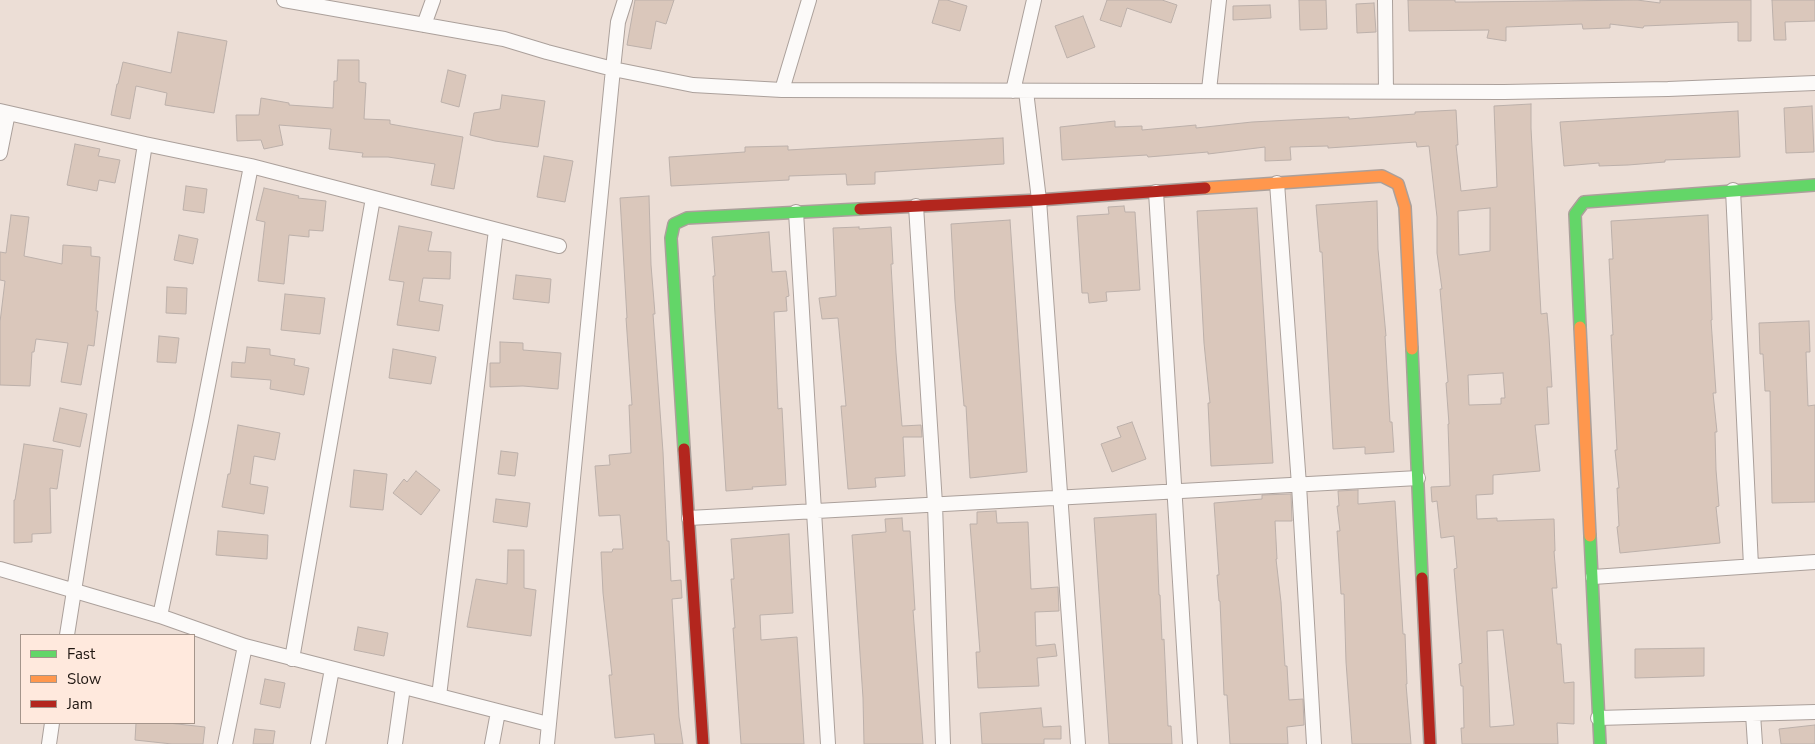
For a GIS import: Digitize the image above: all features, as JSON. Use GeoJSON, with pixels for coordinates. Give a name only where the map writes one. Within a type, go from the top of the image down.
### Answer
{"type":"FeatureCollection","features":[{"type":"Feature","properties":{"kind":"street"},"geometry":{"type":"LineString","coordinates":[[284,0],[504,39],[613,69],[693,84],[782,90],[1504,92],[1815,83]]}},
{"type":"Feature","properties":{"kind":"street"},"geometry":{"type":"LineString","coordinates":[[424,25],[432,0]]}},
{"type":"Feature","properties":{"kind":"street"},"geometry":{"type":"LineString","coordinates":[[547,744],[613,69],[618,22],[624,0]]}},
{"type":"Feature","properties":{"kind":"street"},"geometry":{"type":"LineString","coordinates":[[782,90],[809,0]]}},
{"type":"Feature","properties":{"kind":"street"},"geometry":{"type":"LineString","coordinates":[[1034,0],[1019,91],[1039,200],[1078,744]]}},
{"type":"Feature","properties":{"kind":"street"},"geometry":{"type":"LineString","coordinates":[[1209,90],[1219,0]]}},
{"type":"Feature","properties":{"kind":"street"},"geometry":{"type":"LineString","coordinates":[[1385,0],[1386,91]]}},
{"type":"Feature","properties":{"kind":"street"},"geometry":{"type":"LineString","coordinates":[[0,153],[4,112],[251,166],[559,246]]}},
{"type":"Feature","properties":{"kind":"street"},"geometry":{"type":"LineString","coordinates":[[67,634],[145,144]]}},
{"type":"Feature","properties":{"kind":"street"},"geometry":{"type":"LineString","coordinates":[[160,616],[202,421],[251,166]]}},
{"type":"Feature","properties":{"kind":"street"},"geometry":{"type":"LineString","coordinates":[[703,744],[671,238],[674,224],[687,218],[1039,200],[1382,176],[1398,184],[1405,207],[1430,744]]}},
{"type":"Feature","properties":{"kind":"street"},"geometry":{"type":"LineString","coordinates":[[1277,183],[1299,484],[1314,744]]}},
{"type":"Feature","properties":{"kind":"street"},"geometry":{"type":"LineString","coordinates":[[1600,744],[1575,214],[1584,202],[1596,200],[1815,185]]}},
{"type":"Feature","properties":{"kind":"street"},"geometry":{"type":"LineString","coordinates":[[1733,190],[1751,566]]}},
{"type":"Feature","properties":{"kind":"street"},"geometry":{"type":"LineString","coordinates":[[1156,192],[1190,744]]}},
{"type":"Feature","properties":{"kind":"street"},"geometry":{"type":"LineString","coordinates":[[292,658],[373,198]]}},
{"type":"Feature","properties":{"kind":"street"},"geometry":{"type":"LineString","coordinates":[[916,206],[935,504],[943,744]]}},
{"type":"Feature","properties":{"kind":"street"},"geometry":{"type":"LineString","coordinates":[[796,212],[828,744]]}},
{"type":"Feature","properties":{"kind":"street"},"geometry":{"type":"LineString","coordinates":[[439,696],[496,230]]}},
{"type":"Feature","properties":{"kind":"street"},"geometry":{"type":"LineString","coordinates":[[689,518],[1418,478]]}},
{"type":"Feature","properties":{"kind":"street"},"geometry":{"type":"LineString","coordinates":[[1593,577],[1815,562]]}},
{"type":"Feature","properties":{"kind":"street"},"geometry":{"type":"LineString","coordinates":[[0,569],[160,616],[246,646],[548,724]]}},
{"type":"Feature","properties":{"kind":"street"},"geometry":{"type":"LineString","coordinates":[[225,744],[246,646]]}},
{"type":"Feature","properties":{"kind":"street"},"geometry":{"type":"LineString","coordinates":[[318,744],[332,669]]}},
{"type":"Feature","properties":{"kind":"street"},"geometry":{"type":"LineString","coordinates":[[395,744],[403,687]]}},
{"type":"Feature","properties":{"kind":"street"},"geometry":{"type":"LineString","coordinates":[[492,744],[498,712]]}},
{"type":"Feature","properties":{"kind":"street"},"geometry":{"type":"LineString","coordinates":[[1598,718],[1815,712]]}},
{"type":"Feature","properties":{"kind":"street"},"geometry":{"type":"LineString","coordinates":[[1753,714],[1755,744]]}},
{"type":"Feature","properties":{"kind":"street"},"geometry":{"type":"LineString","coordinates":[[49,744],[52,724]]}},
{"type":"Feature","properties":{"kind":"building"},"geometry":{"type":"Polygon","coordinates":[[[635,0],[674,0],[666,24],[656,21],[651,49],[627,45],[635,0]]]}},
{"type":"Feature","properties":{"kind":"building"},"geometry":{"type":"Polygon","coordinates":[[[939,0],[947,0],[967,6],[960,31],[932,23],[939,0]]]}},
{"type":"Feature","properties":{"kind":"building"},"geometry":{"type":"Polygon","coordinates":[[[1107,0],[1162,0],[1177,5],[1171,23],[1127,8],[1121,27],[1100,20],[1107,0]]]}},
{"type":"Feature","properties":{"kind":"building"},"geometry":{"type":"Polygon","coordinates":[[[1299,0],[1326,0],[1327,29],[1300,30],[1299,0]]]}},
{"type":"Feature","properties":{"kind":"building"},"geometry":{"type":"Polygon","coordinates":[[[1408,0],[1455,0],[1455,2],[1470,2],[1637,0],[1660,3],[1660,0],[1751,0],[1751,41],[1738,41],[1738,22],[1644,26],[1643,28],[1610,24],[1610,28],[1583,29],[1582,24],[1506,27],[1506,41],[1487,38],[1489,30],[1409,31],[1408,0]]]}},
{"type":"Feature","properties":{"kind":"building"},"geometry":{"type":"Polygon","coordinates":[[[1772,0],[1815,0],[1815,21],[1785,22],[1786,40],[1774,40],[1772,0]]]}},
{"type":"Feature","properties":{"kind":"building"},"geometry":{"type":"Polygon","coordinates":[[[1374,3],[1376,32],[1357,33],[1356,4],[1374,3]]]}},
{"type":"Feature","properties":{"kind":"building"},"geometry":{"type":"Polygon","coordinates":[[[1270,5],[1271,18],[1233,20],[1233,6],[1270,5]]]}},
{"type":"Feature","properties":{"kind":"building"},"geometry":{"type":"Polygon","coordinates":[[[1083,16],[1095,47],[1067,58],[1055,26],[1083,16]]]}},
{"type":"Feature","properties":{"kind":"building"},"geometry":{"type":"Polygon","coordinates":[[[178,32],[227,41],[214,113],[165,105],[167,93],[136,86],[130,119],[111,115],[123,62],[171,73],[178,32]]]}},
{"type":"Feature","properties":{"kind":"building"},"geometry":{"type":"Polygon","coordinates":[[[338,60],[359,60],[359,82],[366,83],[364,119],[390,120],[390,124],[463,137],[454,189],[431,185],[435,164],[388,157],[362,157],[363,153],[329,149],[331,129],[279,125],[283,145],[264,149],[261,140],[237,141],[236,115],[259,115],[261,98],[289,103],[289,105],[333,108],[334,81],[337,81],[338,60]]]}},
{"type":"Feature","properties":{"kind":"building"},"geometry":{"type":"Polygon","coordinates":[[[448,70],[466,75],[459,107],[441,102],[448,70]]]}},
{"type":"Feature","properties":{"kind":"building"},"geometry":{"type":"Polygon","coordinates":[[[502,95],[545,101],[538,147],[495,141],[470,135],[474,113],[500,109],[502,95]]]}},
{"type":"Feature","properties":{"kind":"building"},"geometry":{"type":"Polygon","coordinates":[[[1531,104],[1541,314],[1547,313],[1552,387],[1547,387],[1549,424],[1535,425],[1540,471],[1493,475],[1493,494],[1476,495],[1477,519],[1497,518],[1497,521],[1554,519],[1557,588],[1552,588],[1557,644],[1561,644],[1564,683],[1574,682],[1574,724],[1557,723],[1558,744],[1462,744],[1461,728],[1464,728],[1463,686],[1461,686],[1459,664],[1462,663],[1454,569],[1457,568],[1454,536],[1441,538],[1437,501],[1432,502],[1431,487],[1450,486],[1446,383],[1448,382],[1440,289],[1442,289],[1437,253],[1437,217],[1429,146],[1417,147],[1416,142],[1328,148],[1328,146],[1290,147],[1291,160],[1265,161],[1265,147],[1208,154],[1208,152],[1148,157],[1147,155],[1062,160],[1060,127],[1115,121],[1115,127],[1142,126],[1142,130],[1196,125],[1196,128],[1252,122],[1349,117],[1349,119],[1456,110],[1458,145],[1456,145],[1461,191],[1497,187],[1494,106],[1531,104]],[[1490,208],[1458,211],[1459,255],[1490,251],[1490,208]],[[1503,373],[1468,375],[1469,405],[1501,404],[1501,398],[1505,398],[1503,373]],[[1503,630],[1487,631],[1490,727],[1514,725],[1503,630]]]}},
{"type":"Feature","properties":{"kind":"building"},"geometry":{"type":"Polygon","coordinates":[[[1812,106],[1814,152],[1786,153],[1784,108],[1812,106]]]}},
{"type":"Feature","properties":{"kind":"building"},"geometry":{"type":"Polygon","coordinates":[[[1738,111],[1740,157],[1665,160],[1665,162],[1628,165],[1599,166],[1599,163],[1564,166],[1560,122],[1738,111]]]}},
{"type":"Feature","properties":{"kind":"building"},"geometry":{"type":"Polygon","coordinates":[[[1003,138],[1004,164],[875,172],[875,184],[847,185],[846,174],[789,176],[789,180],[671,186],[669,157],[745,152],[745,147],[788,146],[788,150],[1003,138]]]}},
{"type":"Feature","properties":{"kind":"building"},"geometry":{"type":"Polygon","coordinates":[[[75,144],[100,149],[98,156],[120,160],[115,183],[99,180],[97,191],[67,185],[75,144]]]}},
{"type":"Feature","properties":{"kind":"building"},"geometry":{"type":"Polygon","coordinates":[[[544,156],[573,161],[565,202],[537,197],[544,156]]]}},
{"type":"Feature","properties":{"kind":"building"},"geometry":{"type":"Polygon","coordinates":[[[186,186],[207,189],[204,213],[183,210],[186,186]]]}},
{"type":"Feature","properties":{"kind":"building"},"geometry":{"type":"Polygon","coordinates":[[[264,188],[299,196],[298,198],[326,201],[323,231],[309,230],[309,237],[289,235],[284,284],[258,281],[265,222],[256,220],[264,188]]]}},
{"type":"Feature","properties":{"kind":"building"},"geometry":{"type":"Polygon","coordinates":[[[649,196],[651,265],[655,314],[653,314],[667,541],[669,541],[671,581],[681,580],[682,598],[672,599],[679,717],[683,744],[655,744],[654,734],[615,738],[609,675],[612,675],[603,593],[601,552],[623,549],[620,515],[599,516],[595,466],[610,465],[609,455],[631,453],[629,405],[632,405],[620,198],[649,196]]]}},
{"type":"Feature","properties":{"kind":"building"},"geometry":{"type":"Polygon","coordinates":[[[1377,201],[1378,249],[1386,336],[1390,422],[1392,422],[1394,452],[1365,454],[1365,447],[1333,449],[1322,252],[1320,252],[1316,205],[1377,201]]]}},
{"type":"Feature","properties":{"kind":"building"},"geometry":{"type":"Polygon","coordinates":[[[1124,206],[1125,212],[1135,212],[1140,290],[1106,292],[1107,301],[1089,303],[1088,293],[1082,293],[1077,216],[1109,214],[1108,207],[1124,206]]]}},
{"type":"Feature","properties":{"kind":"building"},"geometry":{"type":"Polygon","coordinates":[[[1257,208],[1273,463],[1211,466],[1208,403],[1210,403],[1204,343],[1197,211],[1257,208]]]}},
{"type":"Feature","properties":{"kind":"building"},"geometry":{"type":"Polygon","coordinates":[[[11,215],[29,217],[24,256],[62,264],[63,245],[91,247],[91,256],[100,257],[96,311],[98,311],[94,346],[88,345],[81,385],[61,382],[68,343],[36,339],[34,352],[32,352],[30,386],[0,385],[0,322],[5,281],[0,280],[0,252],[6,253],[11,215]]]}},
{"type":"Feature","properties":{"kind":"building"},"geometry":{"type":"Polygon","coordinates":[[[1708,215],[1711,320],[1716,393],[1713,393],[1717,432],[1715,432],[1716,470],[1719,506],[1716,507],[1720,543],[1620,553],[1617,527],[1619,526],[1617,488],[1619,488],[1615,450],[1617,450],[1611,335],[1613,335],[1609,259],[1613,259],[1611,221],[1708,215]]]}},
{"type":"Feature","properties":{"kind":"building"},"geometry":{"type":"Polygon","coordinates":[[[1010,220],[1027,472],[970,478],[966,406],[964,406],[955,301],[951,224],[1010,220]]]}},
{"type":"Feature","properties":{"kind":"building"},"geometry":{"type":"Polygon","coordinates":[[[399,226],[432,232],[428,251],[451,252],[450,279],[423,278],[419,301],[443,305],[439,331],[397,325],[404,282],[389,280],[399,226]]]}},
{"type":"Feature","properties":{"kind":"building"},"geometry":{"type":"Polygon","coordinates":[[[859,227],[859,229],[891,227],[893,264],[891,264],[902,426],[921,425],[922,437],[903,437],[905,476],[875,478],[876,487],[848,489],[841,406],[846,406],[838,318],[822,319],[819,298],[836,296],[833,228],[859,227]]]}},
{"type":"Feature","properties":{"kind":"building"},"geometry":{"type":"Polygon","coordinates":[[[769,232],[772,272],[786,271],[789,296],[786,297],[787,311],[774,312],[778,409],[782,408],[786,485],[726,491],[712,237],[769,232]]]}},
{"type":"Feature","properties":{"kind":"building"},"geometry":{"type":"Polygon","coordinates":[[[179,235],[198,239],[193,264],[174,260],[179,235]]]}},
{"type":"Feature","properties":{"kind":"building"},"geometry":{"type":"Polygon","coordinates":[[[516,275],[551,279],[549,303],[513,299],[516,275]]]}},
{"type":"Feature","properties":{"kind":"building"},"geometry":{"type":"Polygon","coordinates":[[[167,287],[187,288],[186,314],[166,313],[167,287]]]}},
{"type":"Feature","properties":{"kind":"building"},"geometry":{"type":"Polygon","coordinates":[[[285,294],[325,298],[320,334],[281,330],[285,294]]]}},
{"type":"Feature","properties":{"kind":"building"},"geometry":{"type":"Polygon","coordinates":[[[1809,321],[1810,352],[1806,352],[1808,406],[1815,405],[1815,502],[1772,503],[1770,391],[1765,391],[1763,354],[1760,354],[1759,323],[1809,321]]]}},
{"type":"Feature","properties":{"kind":"building"},"geometry":{"type":"Polygon","coordinates":[[[159,336],[179,338],[176,363],[157,362],[159,336]]]}},
{"type":"Feature","properties":{"kind":"building"},"geometry":{"type":"Polygon","coordinates":[[[500,342],[523,343],[523,350],[561,353],[558,389],[523,386],[490,387],[490,363],[500,363],[500,342]]]}},
{"type":"Feature","properties":{"kind":"building"},"geometry":{"type":"Polygon","coordinates":[[[247,347],[270,349],[270,355],[295,359],[294,365],[309,368],[304,395],[270,389],[271,380],[231,377],[232,362],[245,363],[247,347]]]}},
{"type":"Feature","properties":{"kind":"building"},"geometry":{"type":"Polygon","coordinates":[[[393,349],[436,357],[431,384],[389,378],[393,349]]]}},
{"type":"Feature","properties":{"kind":"building"},"geometry":{"type":"Polygon","coordinates":[[[60,408],[87,414],[80,447],[53,441],[60,408]]]}},
{"type":"Feature","properties":{"kind":"building"},"geometry":{"type":"Polygon","coordinates":[[[1132,422],[1146,459],[1112,472],[1101,444],[1121,437],[1117,427],[1132,422]]]}},
{"type":"Feature","properties":{"kind":"building"},"geometry":{"type":"Polygon","coordinates":[[[238,425],[280,433],[275,460],[254,456],[250,484],[268,487],[264,514],[222,507],[228,474],[230,474],[238,425]]]}},
{"type":"Feature","properties":{"kind":"building"},"geometry":{"type":"Polygon","coordinates":[[[24,444],[63,450],[57,489],[50,488],[51,533],[32,534],[32,542],[14,543],[14,500],[24,444]]]}},
{"type":"Feature","properties":{"kind":"building"},"geometry":{"type":"Polygon","coordinates":[[[501,451],[518,453],[515,476],[498,474],[501,451]]]}},
{"type":"Feature","properties":{"kind":"building"},"geometry":{"type":"Polygon","coordinates":[[[354,470],[387,474],[383,510],[350,507],[354,470]]]}},
{"type":"Feature","properties":{"kind":"building"},"geometry":{"type":"Polygon","coordinates":[[[416,471],[440,490],[421,515],[393,493],[404,479],[407,482],[416,471]]]}},
{"type":"Feature","properties":{"kind":"building"},"geometry":{"type":"Polygon","coordinates":[[[1358,490],[1358,504],[1395,501],[1411,744],[1352,744],[1346,662],[1344,594],[1341,594],[1337,531],[1340,531],[1337,506],[1339,506],[1338,491],[1358,490]]]}},
{"type":"Feature","properties":{"kind":"building"},"geometry":{"type":"Polygon","coordinates":[[[1291,494],[1292,521],[1275,521],[1276,559],[1289,700],[1303,699],[1304,725],[1287,727],[1288,744],[1230,744],[1227,695],[1224,695],[1214,503],[1262,499],[1262,495],[1291,494]]]}},
{"type":"Feature","properties":{"kind":"building"},"geometry":{"type":"Polygon","coordinates":[[[496,499],[530,503],[527,527],[493,522],[496,499]]]}},
{"type":"Feature","properties":{"kind":"building"},"geometry":{"type":"Polygon","coordinates":[[[996,511],[997,523],[1028,522],[1031,589],[1058,587],[1059,611],[1035,612],[1036,646],[1055,644],[1057,656],[1037,658],[1039,686],[978,688],[976,652],[980,652],[970,524],[977,524],[977,512],[996,511]]]}},
{"type":"Feature","properties":{"kind":"building"},"geometry":{"type":"Polygon","coordinates":[[[1156,514],[1162,640],[1164,639],[1168,726],[1171,726],[1172,744],[1109,744],[1094,518],[1156,514]]]}},
{"type":"Feature","properties":{"kind":"building"},"geometry":{"type":"Polygon","coordinates":[[[902,518],[903,531],[910,531],[915,610],[913,610],[923,744],[864,744],[863,698],[852,535],[886,532],[885,519],[902,518]]]}},
{"type":"Feature","properties":{"kind":"building"},"geometry":{"type":"Polygon","coordinates":[[[218,531],[268,535],[267,559],[216,555],[218,531]]]}},
{"type":"Feature","properties":{"kind":"building"},"geometry":{"type":"Polygon","coordinates":[[[789,534],[793,613],[760,615],[761,640],[797,637],[804,744],[741,744],[733,628],[735,628],[731,579],[734,579],[731,539],[789,534]]]}},
{"type":"Feature","properties":{"kind":"building"},"geometry":{"type":"Polygon","coordinates":[[[508,550],[524,550],[524,588],[536,590],[531,636],[467,627],[476,579],[507,584],[508,550]]]}},
{"type":"Feature","properties":{"kind":"building"},"geometry":{"type":"Polygon","coordinates":[[[358,627],[388,633],[384,656],[354,650],[358,627]]]}},
{"type":"Feature","properties":{"kind":"building"},"geometry":{"type":"Polygon","coordinates":[[[1704,648],[1704,676],[1635,678],[1635,649],[1704,648]]]}},
{"type":"Feature","properties":{"kind":"building"},"geometry":{"type":"Polygon","coordinates":[[[265,679],[285,683],[280,708],[260,704],[265,679]]]}},
{"type":"Feature","properties":{"kind":"building"},"geometry":{"type":"Polygon","coordinates":[[[1041,708],[1043,727],[1061,726],[1061,739],[1044,739],[1044,744],[982,744],[980,713],[1041,708]]]}},
{"type":"Feature","properties":{"kind":"building"},"geometry":{"type":"Polygon","coordinates":[[[136,724],[177,724],[205,727],[203,744],[172,744],[135,740],[136,724]]]}},
{"type":"Feature","properties":{"kind":"building"},"geometry":{"type":"Polygon","coordinates":[[[1815,725],[1815,744],[1781,744],[1779,729],[1815,725]]]}},
{"type":"Feature","properties":{"kind":"building"},"geometry":{"type":"Polygon","coordinates":[[[255,729],[275,731],[273,744],[253,744],[255,729]]]}},
{"type":"Feature","properties":{"kind":"traffic: fast"},"geometry":{"type":"LineString","coordinates":[[1580,327],[1575,214],[1584,202],[1815,185]]}},
{"type":"Feature","properties":{"kind":"traffic: fast"},"geometry":{"type":"LineString","coordinates":[[684,449],[671,238],[674,224],[687,218],[860,209]]}},
{"type":"Feature","properties":{"kind":"traffic: fast"},"geometry":{"type":"LineString","coordinates":[[1412,349],[1422,578]]}},
{"type":"Feature","properties":{"kind":"traffic: fast"},"geometry":{"type":"LineString","coordinates":[[1590,536],[1600,744]]}},
{"type":"Feature","properties":{"kind":"traffic: slow"},"geometry":{"type":"LineString","coordinates":[[1205,188],[1382,176],[1398,184],[1405,207],[1412,349]]}},
{"type":"Feature","properties":{"kind":"traffic: slow"},"geometry":{"type":"LineString","coordinates":[[1580,327],[1590,536]]}},
{"type":"Feature","properties":{"kind":"traffic: jam"},"geometry":{"type":"LineString","coordinates":[[860,209],[1039,200],[1205,188]]}},
{"type":"Feature","properties":{"kind":"traffic: jam"},"geometry":{"type":"LineString","coordinates":[[684,449],[703,744]]}},
{"type":"Feature","properties":{"kind":"traffic: jam"},"geometry":{"type":"LineString","coordinates":[[1422,578],[1430,744]]}}]}
